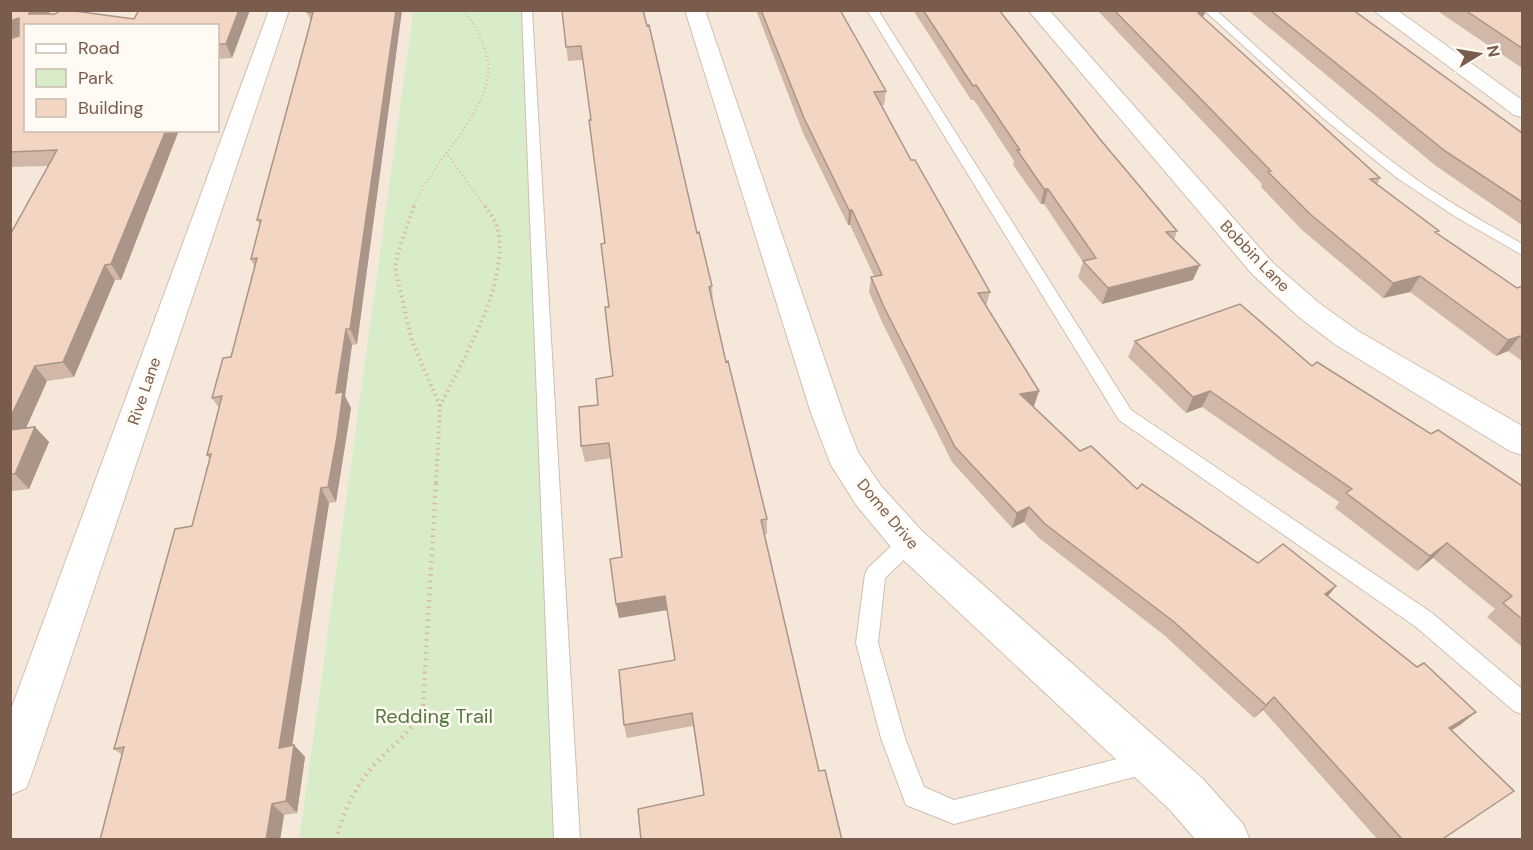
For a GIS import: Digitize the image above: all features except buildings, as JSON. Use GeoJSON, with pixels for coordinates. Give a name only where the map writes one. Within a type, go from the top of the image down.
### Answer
{"type":"FeatureCollection","features":[{"type":"Feature","properties":{"kind":"street","name":"Rive Lane"},"geometry":{"type":"LineString","coordinates":[[10,773],[274,18],[279,10]]}},
{"type":"Feature","properties":{"kind":"street","name":"Dome Drive"},"geometry":{"type":"LineString","coordinates":[[695,10],[823,402],[843,456],[869,496],[909,542],[1186,794],[1227,840]]}},
{"type":"Feature","properties":{"kind":"street","name":"Bobbin Lane"},"geometry":{"type":"LineString","coordinates":[[1038,10],[1263,269],[1308,310],[1347,338],[1522,442]]}},
{"type":"Feature","properties":{"kind":"street"},"geometry":{"type":"LineString","coordinates":[[1383,10],[1522,110]]}},
{"type":"Feature","properties":{"kind":"lane"},"geometry":{"type":"LineString","coordinates":[[527,10],[567,840]]}},
{"type":"Feature","properties":{"kind":"lane"},"geometry":{"type":"LineString","coordinates":[[872,10],[1125,415],[1424,620],[1522,703]]}},
{"type":"Feature","properties":{"kind":"lane"},"geometry":{"type":"LineString","coordinates":[[1209,10],[1350,134],[1404,176],[1486,230],[1522,250]]}},
{"type":"Feature","properties":{"kind":"lane"},"geometry":{"type":"LineString","coordinates":[[909,542],[875,574],[867,644],[893,738],[915,796],[954,812],[1151,762]]}},
{"type":"Feature","properties":{"kind":"path"},"geometry":{"type":"LineString","coordinates":[[440,406],[412,341],[395,267],[415,202],[478,105],[486,87],[489,71],[487,55],[480,37],[464,10]]}},
{"type":"Feature","properties":{"kind":"path"},"geometry":{"type":"LineString","coordinates":[[336,840],[340,822],[356,788],[420,716],[440,406],[463,358],[499,267],[501,247],[498,227],[446,152]]}},
{"type":"Feature","properties":{"kind":"shaded area"},"geometry":{"type":"Polygon","coordinates":[[[10,11],[413,11],[299,839],[11,839],[10,11]]]}},
{"type":"Feature","properties":{"kind":"shaded area"},"geometry":{"type":"Polygon","coordinates":[[[522,11],[1522,11],[1522,839],[557,839],[522,11]]]}},
{"type":"Feature","properties":{"kind":"green space","name":"Redding Trail"},"geometry":{"type":"Polygon","coordinates":[[[413,11],[522,11],[557,839],[299,840],[413,11]]]}}]}
